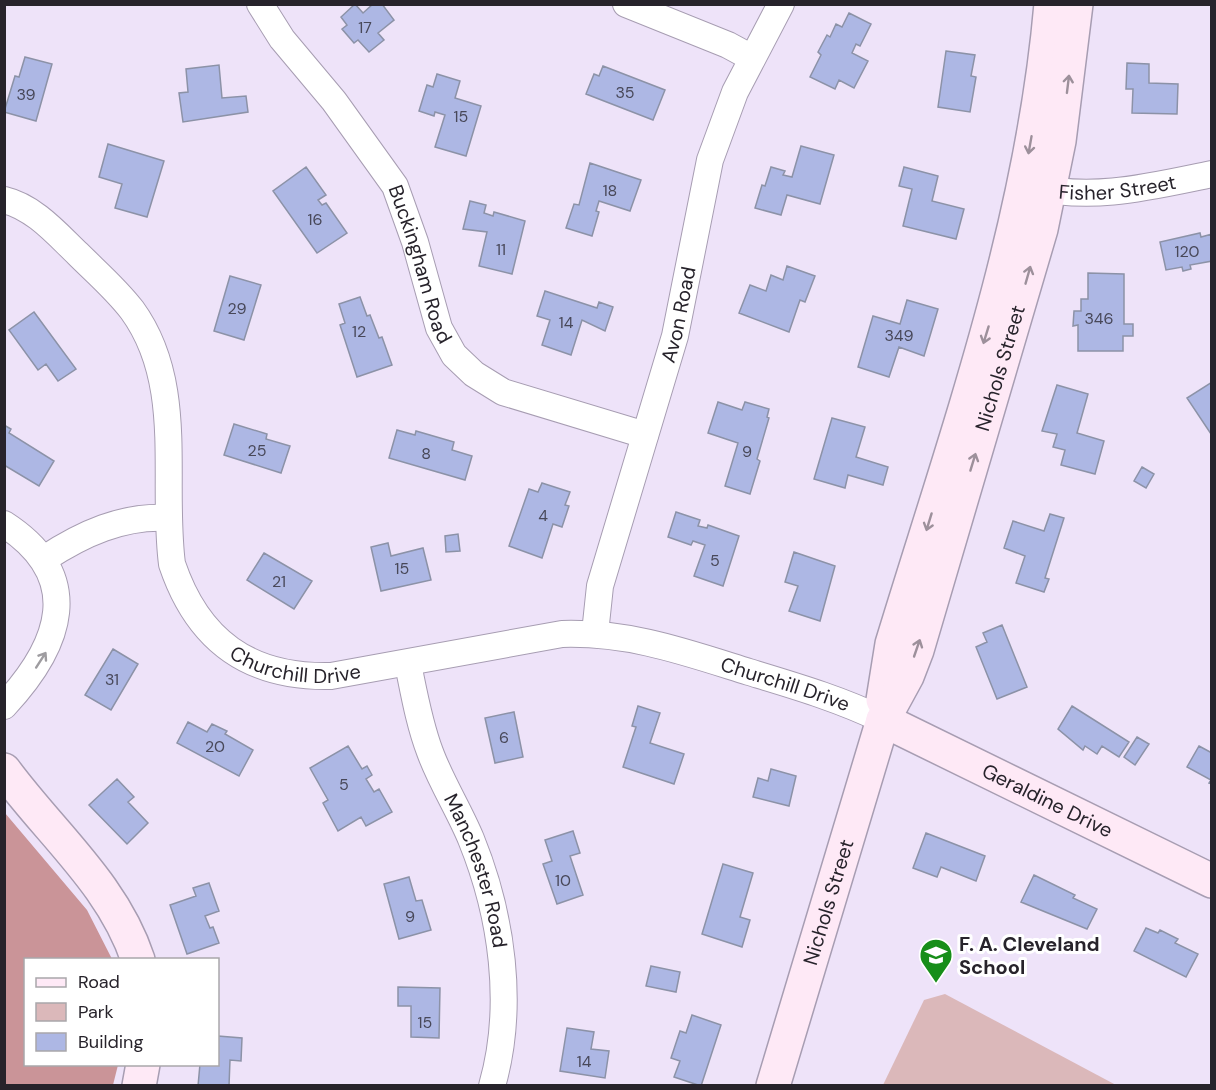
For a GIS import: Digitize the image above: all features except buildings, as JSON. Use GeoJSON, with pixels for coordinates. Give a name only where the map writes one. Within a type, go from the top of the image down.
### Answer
{"type":"FeatureCollection","features":[{"type":"Feature","properties":{"kind":"main road","name":"Nichols Street"},"geometry":{"type":"LineString","coordinates":[[772,1086],[883,720],[907,676],[917,650],[1030,269],[1041,89],[1051,4]]}},
{"type":"Feature","properties":{"kind":"main road","name":"Nichols Street"},"geometry":{"type":"LineString","coordinates":[[1036,188],[1066,94],[1076,4]]}},
{"type":"Feature","properties":{"kind":"main road","name":"Geraldine Drive"},"geometry":{"type":"LineString","coordinates":[[883,720],[1212,881]]}},
{"type":"Feature","properties":{"kind":"main road"},"geometry":{"type":"LineString","coordinates":[[4,770],[42,820],[108,896],[130,937],[137,958]]}},
{"type":"Feature","properties":{"kind":"main road"},"geometry":{"type":"LineString","coordinates":[[139,1086],[143,1066]]}},
{"type":"Feature","properties":{"kind":"street","name":"Buckingham Road"},"geometry":{"type":"LineString","coordinates":[[260,4],[282,39],[334,101],[395,186],[415,242],[439,328],[454,355],[474,374],[503,392],[645,435]]}},
{"type":"Feature","properties":{"kind":"street"},"geometry":{"type":"LineString","coordinates":[[626,4],[728,45],[752,58]]}},
{"type":"Feature","properties":{"kind":"street","name":"Avon Road"},"geometry":{"type":"LineString","coordinates":[[595,633],[600,586],[675,336],[710,160],[721,126],[752,58],[781,4]]}},
{"type":"Feature","properties":{"kind":"street","name":"Fisher Street"},"geometry":{"type":"LineString","coordinates":[[1036,188],[1107,194],[1212,174]]}},
{"type":"Feature","properties":{"kind":"street","name":"Churchill Drive"},"geometry":{"type":"LineString","coordinates":[[4,200],[32,213],[102,277],[133,312],[148,337],[166,396],[172,564],[179,586],[209,632],[228,650],[276,673],[303,677],[361,673],[551,636],[595,633],[650,642],[831,698],[883,720]]}},
{"type":"Feature","properties":{"kind":"street"},"geometry":{"type":"LineString","coordinates":[[44,559],[81,537],[116,523],[135,518],[169,518]]}},
{"type":"Feature","properties":{"kind":"street"},"geometry":{"type":"LineString","coordinates":[[4,524],[33,546],[44,559],[54,586],[56,617],[52,634],[37,666],[4,706]]}},
{"type":"Feature","properties":{"kind":"street","name":"Manchester Road"},"geometry":{"type":"LineString","coordinates":[[408,664],[423,730],[431,754],[472,841],[495,923],[502,962],[503,1007],[502,1040],[492,1086]]}},
{"type":"Feature","properties":{"kind":"green space"},"geometry":{"type":"Polygon","coordinates":[[[945,994],[1116,1085],[883,1085],[924,1000],[945,994]]]}},
{"type":"Feature","properties":{"kind":"shaded area"},"geometry":{"type":"Polygon","coordinates":[[[5,813],[87,910],[111,958],[24,958],[24,1066],[118,1066],[113,1085],[5,1085],[5,813]]]}},
{"type":"Feature","properties":{"kind":"place","name":"F. A. Cleveland School"},"geometry":{"type":"Point","coordinates":[936,984]}}]}
